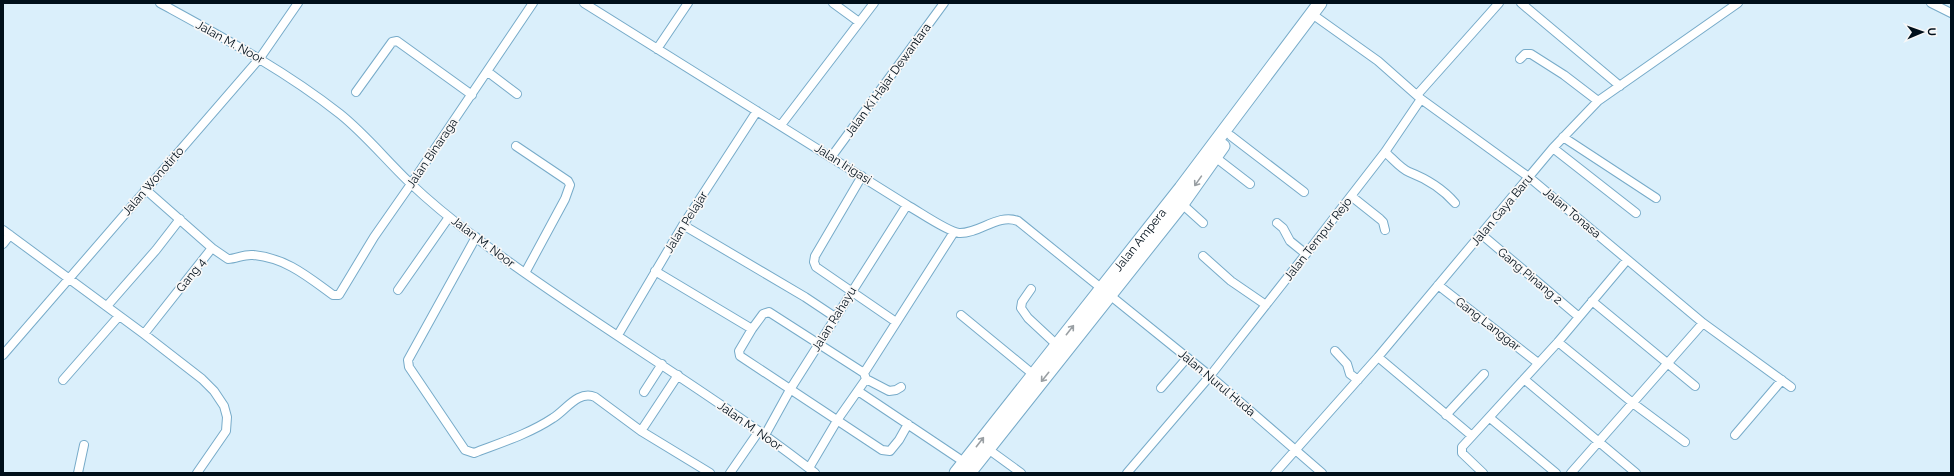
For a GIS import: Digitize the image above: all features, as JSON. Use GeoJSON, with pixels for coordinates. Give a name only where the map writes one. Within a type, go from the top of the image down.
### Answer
{"type":"FeatureCollection","features":[{"type":"Feature","properties":{"kind":"main road","name":"Jalan Ampera"},"geometry":{"type":"LineString","coordinates":[[967,468],[1057,345],[1106,292],[1182,204],[1321,7]]}},
{"type":"Feature","properties":{"kind":"main road","name":"Jalan Ampera"},"geometry":{"type":"LineString","coordinates":[[956,473],[967,468],[988,449],[1106,292],[1181,188],[1321,7]]}},
{"type":"Feature","properties":{"kind":"street","name":"Jalan M. Noor"},"geometry":{"type":"LineString","coordinates":[[160,3],[260,58],[340,114],[411,184],[449,217],[525,274],[662,364],[762,433],[812,470]]}},
{"type":"Feature","properties":{"kind":"street","name":"Jalan Wonotirto"},"geometry":{"type":"LineString","coordinates":[[3,355],[145,189],[260,58],[298,3]]}},
{"type":"Feature","properties":{"kind":"street","name":"Jalan Binaraga"},"geometry":{"type":"LineString","coordinates":[[212,248],[228,259],[253,255],[284,262],[333,295],[339,294],[374,237],[488,72],[533,3]]}},
{"type":"Feature","properties":{"kind":"street","name":"Jalan Irigasi"},"geometry":{"type":"LineString","coordinates":[[584,3],[757,111],[782,122],[907,205],[954,232]]}},
{"type":"Feature","properties":{"kind":"street"},"geometry":{"type":"LineString","coordinates":[[657,49],[688,3]]}},
{"type":"Feature","properties":{"kind":"street"},"geometry":{"type":"LineString","coordinates":[[833,3],[859,22]]}},
{"type":"Feature","properties":{"kind":"street"},"geometry":{"type":"LineString","coordinates":[[782,122],[874,3]]}},
{"type":"Feature","properties":{"kind":"street","name":"Jalan Ki Hajar Dewantara"},"geometry":{"type":"LineString","coordinates":[[832,156],[944,3]]}},
{"type":"Feature","properties":{"kind":"street","name":"Jalan Tempur Rejo"},"geometry":{"type":"LineString","coordinates":[[1126,473],[1210,376],[1385,152],[1419,97],[1499,3]]}},
{"type":"Feature","properties":{"kind":"street"},"geometry":{"type":"LineString","coordinates":[[1521,3],[1620,86]]}},
{"type":"Feature","properties":{"kind":"street"},"geometry":{"type":"LineString","coordinates":[[1931,3],[1951,13]]}},
{"type":"Feature","properties":{"kind":"street","name":"Jalan Gaya Baru"},"geometry":{"type":"LineString","coordinates":[[1275,473],[1378,357],[1530,178],[1563,136],[1598,101],[1734,4]]}},
{"type":"Feature","properties":{"kind":"street","name":"Jalan Tonasa"},"geometry":{"type":"LineString","coordinates":[[1321,7],[1378,61],[1419,97],[1530,178],[1703,323],[1791,387]]}},
{"type":"Feature","properties":{"kind":"street"},"geometry":{"type":"LineString","coordinates":[[356,92],[392,42],[397,41],[472,95]]}},
{"type":"Feature","properties":{"kind":"street"},"geometry":{"type":"LineString","coordinates":[[1520,59],[1525,54],[1531,54],[1564,75],[1598,101]]}},
{"type":"Feature","properties":{"kind":"street"},"geometry":{"type":"LineString","coordinates":[[488,72],[517,94]]}},
{"type":"Feature","properties":{"kind":"street","name":"Jalan Pelajar"},"geometry":{"type":"LineString","coordinates":[[618,335],[683,225],[757,111]]}},
{"type":"Feature","properties":{"kind":"street"},"geometry":{"type":"LineString","coordinates":[[1231,136],[1304,192]]}},
{"type":"Feature","properties":{"kind":"street"},"geometry":{"type":"LineString","coordinates":[[1563,136],[1656,198]]}},
{"type":"Feature","properties":{"kind":"street"},"geometry":{"type":"LineString","coordinates":[[516,146],[568,181],[570,184],[565,199],[525,274]]}},
{"type":"Feature","properties":{"kind":"street"},"geometry":{"type":"LineString","coordinates":[[1553,148],[1636,212]]}},
{"type":"Feature","properties":{"kind":"street"},"geometry":{"type":"LineString","coordinates":[[1385,152],[1408,172],[1417,174],[1444,190],[1455,203]]}},
{"type":"Feature","properties":{"kind":"street"},"geometry":{"type":"LineString","coordinates":[[1215,157],[1250,184]]}},
{"type":"Feature","properties":{"kind":"street"},"geometry":{"type":"LineString","coordinates":[[862,176],[815,256],[814,262],[816,267],[896,322]]}},
{"type":"Feature","properties":{"kind":"street","name":"Gang 4"},"geometry":{"type":"LineString","coordinates":[[144,334],[212,248],[145,189]]}},
{"type":"Feature","properties":{"kind":"street"},"geometry":{"type":"LineString","coordinates":[[1351,196],[1383,222],[1385,230]]}},
{"type":"Feature","properties":{"kind":"street"},"geometry":{"type":"LineString","coordinates":[[1182,204],[1204,223]]}},
{"type":"Feature","properties":{"kind":"street","name":"Jalan Rahayu"},"geometry":{"type":"LineString","coordinates":[[730,473],[762,433],[907,205]]}},
{"type":"Feature","properties":{"kind":"street"},"geometry":{"type":"LineString","coordinates":[[398,290],[449,217]]}},
{"type":"Feature","properties":{"kind":"street"},"geometry":{"type":"LineString","coordinates":[[106,306],[156,250],[180,219]]}},
{"type":"Feature","properties":{"kind":"street"},"geometry":{"type":"LineString","coordinates":[[812,470],[838,419],[858,391],[896,322],[954,232],[970,232],[1002,220],[1013,219],[1025,226],[1106,292]]}},
{"type":"Feature","properties":{"kind":"street"},"geometry":{"type":"LineString","coordinates":[[1277,223],[1283,228],[1290,241],[1306,254]]}},
{"type":"Feature","properties":{"kind":"street"},"geometry":{"type":"LineString","coordinates":[[683,225],[835,317]]}},
{"type":"Feature","properties":{"kind":"street"},"geometry":{"type":"LineString","coordinates":[[3,244],[6,232],[144,334],[202,379],[214,391],[224,406],[227,418],[226,431],[198,473]]}},
{"type":"Feature","properties":{"kind":"street","name":"Gang Pinang 2"},"geometry":{"type":"LineString","coordinates":[[1481,234],[1579,317]]}},
{"type":"Feature","properties":{"kind":"street"},"geometry":{"type":"LineString","coordinates":[[476,237],[408,360],[409,367],[461,446],[465,450],[474,453],[532,429],[554,418],[580,396],[585,394],[595,397],[641,431],[708,473]]}},
{"type":"Feature","properties":{"kind":"street"},"geometry":{"type":"LineString","coordinates":[[1203,256],[1231,281],[1266,305]]}},
{"type":"Feature","properties":{"kind":"street"},"geometry":{"type":"LineString","coordinates":[[1483,473],[1462,452],[1462,447],[1558,342],[1627,260]]}},
{"type":"Feature","properties":{"kind":"street"},"geometry":{"type":"LineString","coordinates":[[655,271],[752,329]]}},
{"type":"Feature","properties":{"kind":"street","name":"Gang Langgar"},"geometry":{"type":"LineString","coordinates":[[1438,285],[1538,363]]}},
{"type":"Feature","properties":{"kind":"street"},"geometry":{"type":"LineString","coordinates":[[1031,289],[1022,302],[1020,308],[1028,318],[1057,345]]}},
{"type":"Feature","properties":{"kind":"street","name":"Jalan Nurul Huda"},"geometry":{"type":"LineString","coordinates":[[1106,292],[1187,358],[1300,446],[1321,473]]}},
{"type":"Feature","properties":{"kind":"street"},"geometry":{"type":"LineString","coordinates":[[1592,301],[1695,386]]}},
{"type":"Feature","properties":{"kind":"street"},"geometry":{"type":"LineString","coordinates":[[901,387],[896,390],[889,391],[865,376],[819,343],[769,312],[763,314],[739,351],[740,355],[838,419],[882,450],[888,452],[897,444],[908,424]]}},
{"type":"Feature","properties":{"kind":"street"},"geometry":{"type":"LineString","coordinates":[[961,314],[1034,375]]}},
{"type":"Feature","properties":{"kind":"street"},"geometry":{"type":"LineString","coordinates":[[63,380],[119,316]]}},
{"type":"Feature","properties":{"kind":"street"},"geometry":{"type":"LineString","coordinates":[[1571,473],[1634,404],[1703,323]]}},
{"type":"Feature","properties":{"kind":"street"},"geometry":{"type":"LineString","coordinates":[[1558,342],[1634,404],[1685,442]]}},
{"type":"Feature","properties":{"kind":"street"},"geometry":{"type":"LineString","coordinates":[[1335,351],[1347,364],[1350,374],[1358,380]]}},
{"type":"Feature","properties":{"kind":"street"},"geometry":{"type":"LineString","coordinates":[[1378,357],[1472,436]]}},
{"type":"Feature","properties":{"kind":"street"},"geometry":{"type":"LineString","coordinates":[[1161,388],[1187,358]]}},
{"type":"Feature","properties":{"kind":"street"},"geometry":{"type":"LineString","coordinates":[[644,392],[662,364]]}},
{"type":"Feature","properties":{"kind":"street"},"geometry":{"type":"LineString","coordinates":[[1446,415],[1484,374]]}},
{"type":"Feature","properties":{"kind":"street"},"geometry":{"type":"LineString","coordinates":[[641,431],[678,375]]}},
{"type":"Feature","properties":{"kind":"street"},"geometry":{"type":"LineString","coordinates":[[1524,379],[1636,473]]}},
{"type":"Feature","properties":{"kind":"street"},"geometry":{"type":"LineString","coordinates":[[1735,435],[1782,380]]}},
{"type":"Feature","properties":{"kind":"street"},"geometry":{"type":"LineString","coordinates":[[858,391],[908,424],[967,468]]}},
{"type":"Feature","properties":{"kind":"street"},"geometry":{"type":"LineString","coordinates":[[1490,418],[1556,473]]}},
{"type":"Feature","properties":{"kind":"street"},"geometry":{"type":"LineString","coordinates":[[78,473],[84,445]]}},
{"type":"Feature","properties":{"kind":"street"},"geometry":{"type":"LineString","coordinates":[[988,449],[1021,473]]}}]}
